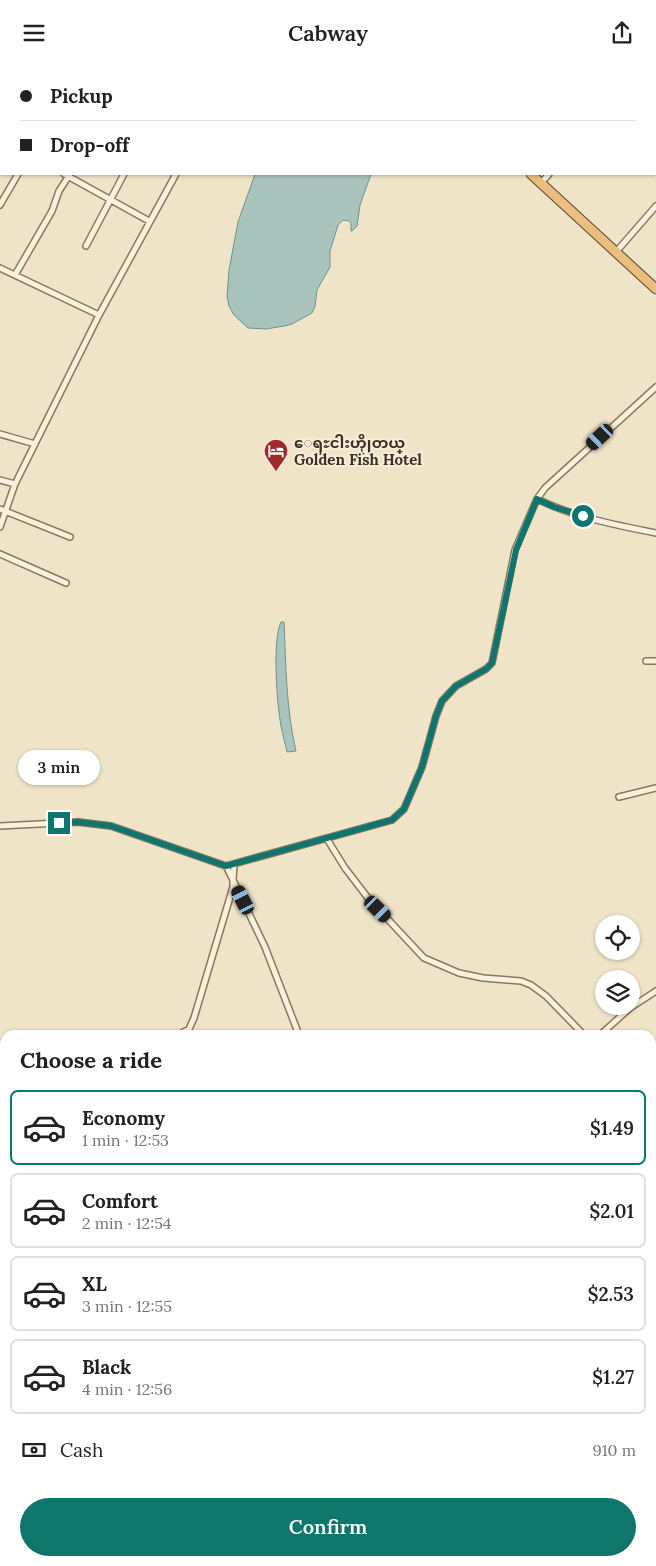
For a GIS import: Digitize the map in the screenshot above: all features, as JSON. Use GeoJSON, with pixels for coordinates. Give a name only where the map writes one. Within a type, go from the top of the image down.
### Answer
{"type":"FeatureCollection","features":[{"type":"Feature","properties":{"kind":"highway"},"geometry":{"type":"LineString","coordinates":[[532,175],[656,289]]}},
{"type":"Feature","properties":{"kind":"street"},"geometry":{"type":"LineString","coordinates":[[0,205],[17,175]]}},
{"type":"Feature","properties":{"kind":"street"},"geometry":{"type":"LineString","coordinates":[[15,275],[52,211],[67,175]]}},
{"type":"Feature","properties":{"kind":"street"},"geometry":{"type":"LineString","coordinates":[[69,175],[149,221]]}},
{"type":"Feature","properties":{"kind":"street"},"geometry":{"type":"LineString","coordinates":[[86,246],[123,175]]}},
{"type":"Feature","properties":{"kind":"street"},"geometry":{"type":"LineString","coordinates":[[0,527],[3,509],[99,315],[175,175]]}},
{"type":"Feature","properties":{"kind":"street"},"geometry":{"type":"LineString","coordinates":[[541,183],[547,175]]}},
{"type":"Feature","properties":{"kind":"street"},"geometry":{"type":"LineString","coordinates":[[616,252],[656,206]]}},
{"type":"Feature","properties":{"kind":"street"},"geometry":{"type":"LineString","coordinates":[[0,268],[99,315]]}},
{"type":"Feature","properties":{"kind":"street"},"geometry":{"type":"LineString","coordinates":[[0,826],[78,822],[111,826],[226,866],[392,820],[404,809],[422,767],[442,701],[456,686],[486,669],[492,663],[516,550],[537,499],[545,488],[656,387]]}},
{"type":"Feature","properties":{"kind":"street"},"geometry":{"type":"LineString","coordinates":[[0,434],[35,444]]}},
{"type":"Feature","properties":{"kind":"street"},"geometry":{"type":"LineString","coordinates":[[0,480],[15,484]]}},
{"type":"Feature","properties":{"kind":"street"},"geometry":{"type":"LineString","coordinates":[[537,499],[554,507],[612,525],[656,533]]}},
{"type":"Feature","properties":{"kind":"street"},"geometry":{"type":"LineString","coordinates":[[3,509],[70,537]]}},
{"type":"Feature","properties":{"kind":"street"},"geometry":{"type":"LineString","coordinates":[[0,553],[66,583]]}},
{"type":"Feature","properties":{"kind":"street"},"geometry":{"type":"LineString","coordinates":[[646,661],[656,661]]}},
{"type":"Feature","properties":{"kind":"street"},"geometry":{"type":"LineString","coordinates":[[619,797],[656,789]]}},
{"type":"Feature","properties":{"kind":"street"},"geometry":{"type":"LineString","coordinates":[[327,839],[345,868],[368,898],[424,958],[458,973],[483,978],[521,981],[531,985],[546,996],[579,1030]]}},
{"type":"Feature","properties":{"kind":"street"},"geometry":{"type":"LineString","coordinates":[[187,1030],[194,1017],[233,887],[234,864]]}},
{"type":"Feature","properties":{"kind":"street"},"geometry":{"type":"LineString","coordinates":[[226,866],[265,947],[297,1030]]}},
{"type":"Feature","properties":{"kind":"street"},"geometry":{"type":"LineString","coordinates":[[606,1030],[630,1008],[656,991]]}},
{"type":"Feature","properties":{"kind":"water"},"geometry":{"type":"Polygon","coordinates":[[[255,175],[371,175],[360,205],[357,226],[351,231],[351,223],[349,221],[343,220],[338,225],[330,251],[330,267],[317,290],[312,313],[292,324],[266,329],[248,328],[234,315],[229,306],[227,296],[229,270],[238,222],[255,175]]]}},
{"type":"Feature","properties":{"kind":"water"},"geometry":{"type":"Polygon","coordinates":[[[281,622],[284,622],[288,703],[296,751],[287,752],[279,716],[276,673],[278,631],[281,622]]]}},
{"type":"Feature","properties":{"kind":"place","name":"ေရႊငါးဟိုုတယ္ Golden Fish Hotel"},"geometry":{"type":"Point","coordinates":[276,472]}},
{"type":"Feature","properties":{"kind":"route"},"geometry":{"type":"LineString","coordinates":[[59,823],[78,822],[111,826],[226,866],[392,820],[404,809],[422,767],[442,701],[456,686],[486,669],[492,663],[516,550],[537,499],[554,507],[583,516]]}}]}
